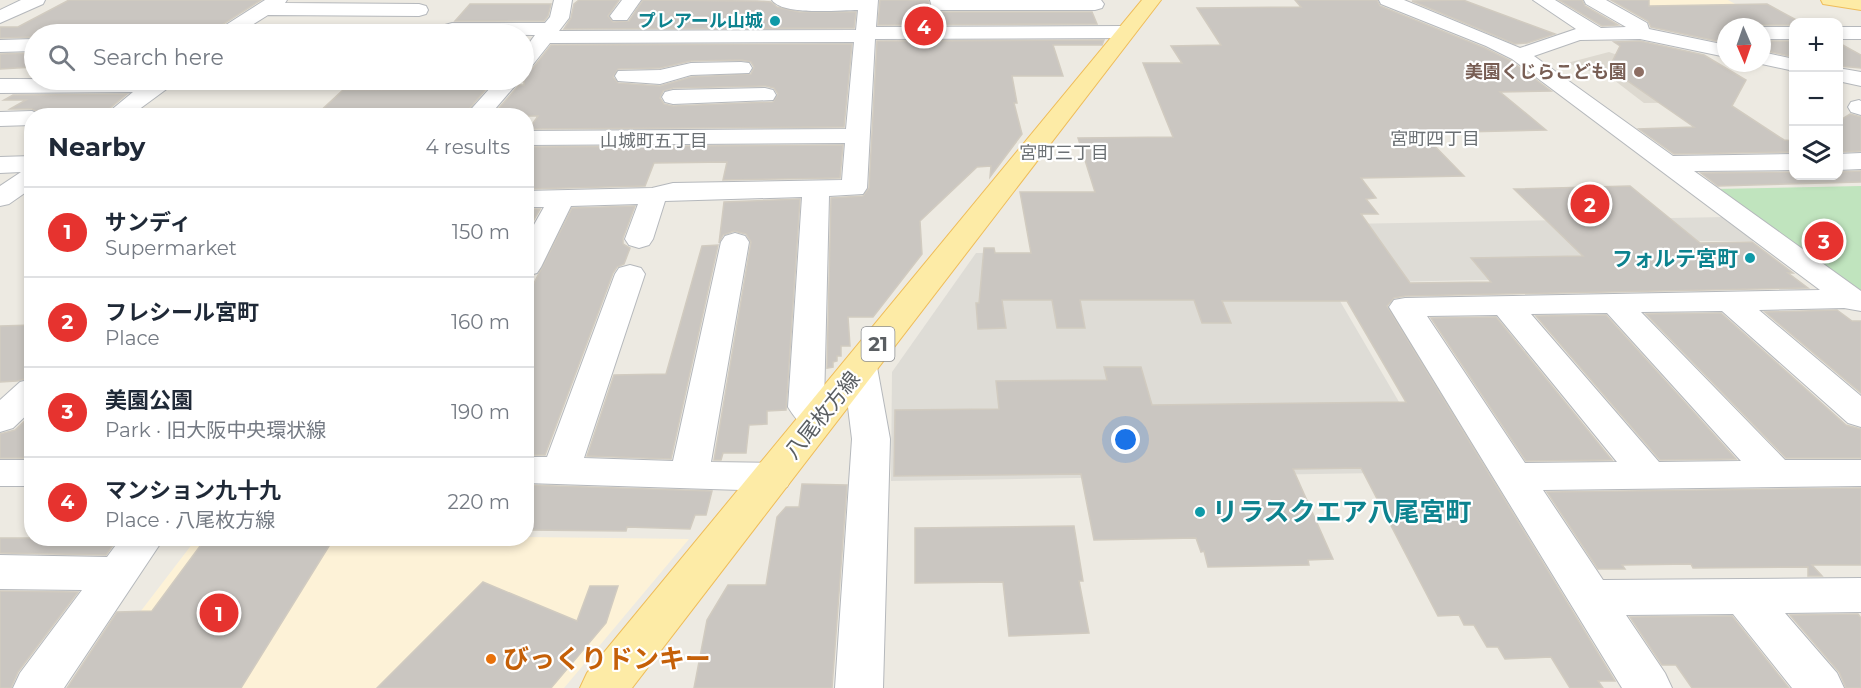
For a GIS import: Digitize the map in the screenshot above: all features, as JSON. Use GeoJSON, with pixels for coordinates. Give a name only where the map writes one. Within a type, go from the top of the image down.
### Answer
{"type":"FeatureCollection","features":[{"type":"Feature","properties":{"kind":"main road","name":"八尾枚方線"},"geometry":{"type":"LineString","coordinates":[[604,688],[1152,0]]}},
{"type":"Feature","properties":{"kind":"main road"},"geometry":{"type":"LineString","coordinates":[[1830,0],[1861,4]]}},
{"type":"Feature","properties":{"kind":"street"},"geometry":{"type":"LineString","coordinates":[[0,17],[36,0]]}},
{"type":"Feature","properties":{"kind":"street"},"geometry":{"type":"LineString","coordinates":[[534,51],[559,18],[563,0]]}},
{"type":"Feature","properties":{"kind":"street"},"geometry":{"type":"LineString","coordinates":[[620,16],[632,0]]}},
{"type":"Feature","properties":{"kind":"street"},"geometry":{"type":"LineString","coordinates":[[534,199],[651,196],[673,192],[854,188],[869,2],[792,4],[781,0]]}},
{"type":"Feature","properties":{"kind":"street"},"geometry":{"type":"LineString","coordinates":[[1388,0],[1493,42],[1519,55],[1856,302]]}},
{"type":"Feature","properties":{"kind":"street"},"geometry":{"type":"LineString","coordinates":[[1542,0],[1598,34]]}},
{"type":"Feature","properties":{"kind":"street"},"geometry":{"type":"LineString","coordinates":[[1593,0],[1640,33],[1717,38]]}},
{"type":"Feature","properties":{"kind":"street"},"geometry":{"type":"LineString","coordinates":[[933,2],[1095,4]]}},
{"type":"Feature","properties":{"kind":"street"},"geometry":{"type":"LineString","coordinates":[[240,24],[271,4],[420,10]]}},
{"type":"Feature","properties":{"kind":"street"},"geometry":{"type":"LineString","coordinates":[[1519,55],[1578,34],[1635,30]]}},
{"type":"Feature","properties":{"kind":"street"},"geometry":{"type":"LineString","coordinates":[[534,32],[655,37],[1125,32]]}},
{"type":"Feature","properties":{"kind":"street"},"geometry":{"type":"LineString","coordinates":[[1771,33],[1789,33]]}},
{"type":"Feature","properties":{"kind":"street"},"geometry":{"type":"LineString","coordinates":[[1843,33],[1861,33]]}},
{"type":"Feature","properties":{"kind":"street"},"geometry":{"type":"LineString","coordinates":[[733,96],[751,36]]}},
{"type":"Feature","properties":{"kind":"street"},"geometry":{"type":"LineString","coordinates":[[655,37],[621,83],[691,69],[741,68]]}},
{"type":"Feature","properties":{"kind":"street"},"geometry":{"type":"LineString","coordinates":[[1771,43],[1789,46]]}},
{"type":"Feature","properties":{"kind":"street"},"geometry":{"type":"LineString","coordinates":[[0,46],[24,45]]}},
{"type":"Feature","properties":{"kind":"street"},"geometry":{"type":"LineString","coordinates":[[1843,57],[1861,61]]}},
{"type":"Feature","properties":{"kind":"street"},"geometry":{"type":"LineString","coordinates":[[1771,60],[1789,64]]}},
{"type":"Feature","properties":{"kind":"street"},"geometry":{"type":"LineString","coordinates":[[1843,75],[1861,79]]}},
{"type":"Feature","properties":{"kind":"street"},"geometry":{"type":"LineString","coordinates":[[0,86],[24,85]]}},
{"type":"Feature","properties":{"kind":"street"},"geometry":{"type":"LineString","coordinates":[[127,108],[151,90]]}},
{"type":"Feature","properties":{"kind":"street"},"geometry":{"type":"LineString","coordinates":[[483,108],[500,90]]}},
{"type":"Feature","properties":{"kind":"street"},"geometry":{"type":"LineString","coordinates":[[673,97],[765,95]]}},
{"type":"Feature","properties":{"kind":"street"},"geometry":{"type":"LineString","coordinates":[[0,118],[24,118]]}},
{"type":"Feature","properties":{"kind":"street"},"geometry":{"type":"LineString","coordinates":[[534,138],[858,136]]}},
{"type":"Feature","properties":{"kind":"street"},"geometry":{"type":"LineString","coordinates":[[1843,162],[1861,161]]}},
{"type":"Feature","properties":{"kind":"street"},"geometry":{"type":"LineString","coordinates":[[1669,164],[1789,162]]}},
{"type":"Feature","properties":{"kind":"street"},"geometry":{"type":"LineString","coordinates":[[0,165],[24,164]]}},
{"type":"Feature","properties":{"kind":"street"},"geometry":{"type":"LineString","coordinates":[[816,189],[806,407],[818,420]]}},
{"type":"Feature","properties":{"kind":"street"},"geometry":{"type":"LineString","coordinates":[[639,239],[652,202],[651,196]]}},
{"type":"Feature","properties":{"kind":"street"},"geometry":{"type":"LineString","coordinates":[[534,252],[562,198]]}},
{"type":"Feature","properties":{"kind":"street"},"geometry":{"type":"LineString","coordinates":[[689,475],[735,242]]}},
{"type":"Feature","properties":{"kind":"street"},"geometry":{"type":"LineString","coordinates":[[630,274],[544,470],[772,477]]}},
{"type":"Feature","properties":{"kind":"street"},"geometry":{"type":"LineString","coordinates":[[1648,688],[1405,307],[1730,301],[1856,302]]}},
{"type":"Feature","properties":{"kind":"street"},"geometry":{"type":"LineString","coordinates":[[1730,301],[1861,415]]}},
{"type":"Feature","properties":{"kind":"street"},"geometry":{"type":"LineString","coordinates":[[1615,303],[1776,474]]}},
{"type":"Feature","properties":{"kind":"street"},"geometry":{"type":"LineString","coordinates":[[1506,305],[1649,475]]}},
{"type":"Feature","properties":{"kind":"street"},"geometry":{"type":"LineString","coordinates":[[859,688],[871,439],[860,367]]}},
{"type":"Feature","properties":{"kind":"street"},"geometry":{"type":"LineString","coordinates":[[0,420],[24,398]]}},
{"type":"Feature","properties":{"kind":"street"},"geometry":{"type":"LineString","coordinates":[[0,473],[24,473]]}},
{"type":"Feature","properties":{"kind":"street"},"geometry":{"type":"LineString","coordinates":[[1513,477],[1861,473]]}},
{"type":"Feature","properties":{"kind":"street"},"geometry":{"type":"LineString","coordinates":[[37,688],[138,546]]}},
{"type":"Feature","properties":{"kind":"street"},"geometry":{"type":"LineString","coordinates":[[0,572],[119,574]]}},
{"type":"Feature","properties":{"kind":"street"},"geometry":{"type":"LineString","coordinates":[[1591,598],[1861,595]]}},
{"type":"Feature","properties":{"kind":"street"},"geometry":{"type":"LineString","coordinates":[[1744,596],[1820,688]]}},
{"type":"Feature","properties":{"kind":"shaded area"},"geometry":{"type":"Polygon","coordinates":[[[1628,0],[1728,0],[1757,16],[1659,18],[1628,0]]]}},
{"type":"Feature","properties":{"kind":"shaded area","name":"美園くじらこども園"},"geometry":{"type":"Polygon","coordinates":[[[1609,52],[1631,60],[1666,57],[1736,102],[1644,103],[1614,80],[1567,63],[1609,52]]]}},
{"type":"Feature","properties":{"kind":"shaded area"},"geometry":{"type":"Polygon","coordinates":[[[1725,217],[1757,241],[1699,241],[1740,275],[1326,283],[1289,225],[1725,217]]]}},
{"type":"Feature","properties":{"kind":"shaded area"},"geometry":{"type":"Polygon","coordinates":[[[1304,251],[1330,284],[1440,472],[891,481],[892,372],[976,253],[1304,251]]]}},
{"type":"Feature","properties":{"kind":"shaded area"},"geometry":{"type":"Polygon","coordinates":[[[534,537],[689,539],[564,688],[82,688],[191,546],[534,546],[534,537]]]}},
{"type":"Feature","properties":{"kind":"green space"},"geometry":{"type":"Polygon","coordinates":[[[1861,186],[1861,292],[1715,189],[1861,186]]]}},
{"type":"Feature","properties":{"kind":"building"},"geometry":{"type":"Polygon","coordinates":[[[69,0],[261,0],[223,24],[24,24],[24,37],[0,38],[0,27],[18,27],[69,0]]]}},
{"type":"Feature","properties":{"kind":"building"},"geometry":{"type":"Polygon","coordinates":[[[579,0],[619,0],[608,16],[613,22],[629,21],[643,0],[757,1],[771,2],[777,7],[799,12],[856,12],[854,28],[564,29],[571,18],[574,4],[579,0]]]}},
{"type":"Feature","properties":{"kind":"building"},"geometry":{"type":"Polygon","coordinates":[[[880,0],[928,0],[930,9],[939,12],[1092,12],[1097,24],[878,25],[880,0]]]}},
{"type":"Feature","properties":{"kind":"building"},"geometry":{"type":"Polygon","coordinates":[[[1295,0],[1377,0],[1380,6],[1485,48],[1511,61],[1551,91],[1500,92],[1546,130],[1422,133],[1464,176],[1361,178],[1376,198],[1366,199],[1378,214],[1361,214],[1410,283],[1491,282],[1471,258],[1583,256],[1514,189],[1630,186],[1700,243],[1752,242],[1793,273],[1788,273],[1808,288],[1405,296],[1394,298],[1387,306],[1615,681],[1598,681],[1603,688],[1570,688],[1551,657],[1505,659],[1498,647],[1487,647],[1474,625],[1464,625],[1459,615],[1438,616],[1361,468],[1293,469],[1333,559],[1308,560],[1309,565],[1208,567],[1204,551],[1201,552],[1196,538],[1094,540],[1081,474],[894,476],[895,410],[999,409],[996,381],[1107,380],[1104,367],[1141,367],[1152,405],[1406,402],[1347,301],[1222,301],[1231,323],[1202,323],[1194,300],[1080,300],[1085,328],[1057,328],[1052,300],[1002,300],[1006,328],[978,329],[976,303],[979,303],[984,248],[994,248],[995,253],[1031,253],[1020,192],[1095,192],[1078,138],[1173,137],[1143,63],[1182,63],[1171,46],[1221,45],[1197,8],[1301,7],[1295,0]]]}},
{"type":"Feature","properties":{"kind":"building"},"geometry":{"type":"Polygon","coordinates":[[[1463,0],[1555,34],[1527,43],[1515,44],[1412,1],[1463,0]]]}},
{"type":"Feature","properties":{"kind":"building"},"geometry":{"type":"Polygon","coordinates":[[[1559,0],[1582,0],[1585,6],[1618,25],[1602,26],[1559,0]]]}},
{"type":"Feature","properties":{"kind":"building"},"geometry":{"type":"Polygon","coordinates":[[[1611,0],[1649,0],[1649,6],[1767,4],[1793,18],[1789,18],[1789,25],[1771,25],[1771,18],[1717,18],[1717,41],[1651,27],[1648,21],[1611,0]]]}},
{"type":"Feature","properties":{"kind":"building"},"geometry":{"type":"Polygon","coordinates":[[[470,4],[551,4],[544,21],[455,21],[470,4]]]}},
{"type":"Feature","properties":{"kind":"building"},"geometry":{"type":"Polygon","coordinates":[[[1104,40],[1102,45],[1053,45],[1063,76],[1012,76],[1017,103],[1014,103],[1022,134],[990,177],[991,166],[977,167],[920,221],[922,254],[873,317],[848,317],[850,346],[841,346],[841,356],[837,356],[833,367],[827,368],[831,198],[863,196],[869,188],[877,41],[1104,40]]]}},
{"type":"Feature","properties":{"kind":"building"},"geometry":{"type":"Polygon","coordinates":[[[1640,41],[1704,55],[1717,63],[1717,72],[1733,72],[1746,80],[1732,106],[1784,140],[1789,140],[1789,152],[1674,154],[1639,129],[1694,127],[1609,68],[1620,46],[1614,42],[1640,41]]]}},
{"type":"Feature","properties":{"kind":"building"},"geometry":{"type":"Polygon","coordinates":[[[1771,41],[1789,41],[1789,56],[1771,52],[1771,41]]]}},
{"type":"Feature","properties":{"kind":"building"},"geometry":{"type":"Polygon","coordinates":[[[852,44],[844,127],[534,129],[534,122],[538,116],[534,116],[534,108],[499,108],[515,90],[534,90],[534,67],[551,45],[852,44]],[[741,60],[691,61],[660,68],[618,69],[613,77],[618,83],[660,86],[691,77],[751,74],[754,67],[751,62],[741,60]],[[766,86],[673,88],[663,91],[660,98],[664,104],[673,106],[773,102],[778,94],[774,88],[766,86]]]}},
{"type":"Feature","properties":{"kind":"building"},"geometry":{"type":"Polygon","coordinates":[[[1843,45],[1861,55],[1861,68],[1843,66],[1843,45]]]}},
{"type":"Feature","properties":{"kind":"building"},"geometry":{"type":"Polygon","coordinates":[[[24,53],[24,68],[0,69],[0,54],[24,53]]]}},
{"type":"Feature","properties":{"kind":"building"},"geometry":{"type":"Polygon","coordinates":[[[343,90],[485,90],[470,108],[324,108],[343,90]]]}},
{"type":"Feature","properties":{"kind":"building"},"geometry":{"type":"Polygon","coordinates":[[[127,94],[110,108],[10,109],[26,100],[4,100],[13,95],[127,94]]]}},
{"type":"Feature","properties":{"kind":"building"},"geometry":{"type":"Polygon","coordinates":[[[1850,114],[1861,117],[1861,151],[1843,152],[1843,118],[1850,114]]]}},
{"type":"Feature","properties":{"kind":"building"},"geometry":{"type":"Polygon","coordinates":[[[843,145],[840,178],[723,180],[727,162],[654,163],[645,186],[534,189],[534,147],[843,145]]]}},
{"type":"Feature","properties":{"kind":"building"},"geometry":{"type":"Polygon","coordinates":[[[1861,171],[1861,182],[1718,186],[1701,173],[1789,172],[1789,180],[1843,180],[1843,172],[1861,171]]]}},
{"type":"Feature","properties":{"kind":"building"},"geometry":{"type":"Polygon","coordinates":[[[800,199],[786,410],[767,411],[767,424],[749,425],[746,453],[723,453],[721,460],[714,460],[751,242],[746,234],[734,231],[723,235],[719,243],[724,202],[800,199]]]}},
{"type":"Feature","properties":{"kind":"building"},"geometry":{"type":"Polygon","coordinates":[[[635,206],[623,238],[623,244],[630,248],[624,264],[617,267],[613,273],[545,455],[534,455],[534,283],[572,208],[635,206]]]}},
{"type":"Feature","properties":{"kind":"building"},"geometry":{"type":"Polygon","coordinates":[[[534,209],[540,209],[534,220],[534,209]]]}},
{"type":"Feature","properties":{"kind":"building"},"geometry":{"type":"Polygon","coordinates":[[[718,245],[671,459],[587,456],[614,375],[666,374],[702,246],[718,245]]]}},
{"type":"Feature","properties":{"kind":"building"},"geometry":{"type":"Polygon","coordinates":[[[1837,310],[1852,321],[1861,321],[1861,393],[1765,312],[1837,310]]]}},
{"type":"Feature","properties":{"kind":"building"},"geometry":{"type":"Polygon","coordinates":[[[1721,313],[1846,425],[1861,429],[1861,458],[1786,458],[1646,314],[1721,313]]]}},
{"type":"Feature","properties":{"kind":"building"},"geometry":{"type":"Polygon","coordinates":[[[1606,315],[1736,459],[1660,460],[1536,316],[1606,315]]]}},
{"type":"Feature","properties":{"kind":"building"},"geometry":{"type":"Polygon","coordinates":[[[1496,317],[1612,460],[1526,461],[1431,318],[1496,317]]]}},
{"type":"Feature","properties":{"kind":"building"},"geometry":{"type":"Polygon","coordinates":[[[24,325],[24,379],[0,382],[0,326],[24,325]]]}},
{"type":"Feature","properties":{"kind":"building"},"geometry":{"type":"Polygon","coordinates":[[[24,422],[24,458],[0,458],[0,434],[15,430],[24,422]]]}},
{"type":"Feature","properties":{"kind":"building"},"geometry":{"type":"Polygon","coordinates":[[[802,484],[847,485],[832,688],[694,688],[707,620],[728,585],[766,585],[777,517],[786,507],[799,507],[802,484]]]}},
{"type":"Feature","properties":{"kind":"building"},"geometry":{"type":"Polygon","coordinates":[[[534,485],[712,491],[706,515],[695,515],[690,529],[627,527],[626,531],[534,530],[534,485]]]}},
{"type":"Feature","properties":{"kind":"building"},"geometry":{"type":"Polygon","coordinates":[[[1861,488],[1861,565],[1812,565],[1822,576],[1808,576],[1808,567],[1693,568],[1691,564],[1622,565],[1625,569],[1598,569],[1547,492],[1861,488]]]}},
{"type":"Feature","properties":{"kind":"building"},"geometry":{"type":"Polygon","coordinates":[[[1074,526],[1083,581],[1079,581],[1089,633],[1009,636],[1003,582],[915,583],[915,528],[1074,526]]]}},
{"type":"Feature","properties":{"kind":"building"},"geometry":{"type":"Polygon","coordinates":[[[0,538],[24,538],[24,546],[112,546],[106,555],[0,553],[0,538]]]}},
{"type":"Feature","properties":{"kind":"building"},"geometry":{"type":"Polygon","coordinates":[[[200,546],[329,546],[241,688],[67,688],[117,612],[152,611],[200,546]]]}},
{"type":"Feature","properties":{"kind":"building","name":"びっくりドンキー"},"geometry":{"type":"Polygon","coordinates":[[[483,582],[577,621],[590,586],[618,586],[606,623],[551,688],[377,688],[483,582]]]}},
{"type":"Feature","properties":{"kind":"building"},"geometry":{"type":"Polygon","coordinates":[[[0,591],[78,592],[18,672],[11,688],[0,688],[0,591]]]}},
{"type":"Feature","properties":{"kind":"building"},"geometry":{"type":"Polygon","coordinates":[[[1858,614],[1861,618],[1861,688],[1846,688],[1839,672],[1790,615],[1858,614]]]}},
{"type":"Feature","properties":{"kind":"building"},"geometry":{"type":"Polygon","coordinates":[[[1732,616],[1789,688],[1692,688],[1676,665],[1662,665],[1630,617],[1732,616]]]}},
{"type":"Feature","properties":{"kind":"place","name":"プレアール山城"},"geometry":{"type":"Point","coordinates":[775,21]}},
{"type":"Feature","properties":{"kind":"place","name":"マンション九十九"},"geometry":{"type":"Point","coordinates":[924,26]}},
{"type":"Feature","properties":{"kind":"place","name":"美園くじらこども園"},"geometry":{"type":"Point","coordinates":[1639,72]}},
{"type":"Feature","properties":{"kind":"place","name":"フレシール宮町"},"geometry":{"type":"Point","coordinates":[1590,204]}},
{"type":"Feature","properties":{"kind":"place","name":"美園公園"},"geometry":{"type":"Point","coordinates":[1824,241]}},
{"type":"Feature","properties":{"kind":"place","name":"フォルテ宮町"},"geometry":{"type":"Point","coordinates":[1750,258]}},
{"type":"Feature","properties":{"kind":"place","name":"リラスクエア八尾宮町"},"geometry":{"type":"Point","coordinates":[1200,512]}},
{"type":"Feature","properties":{"kind":"place","name":"サンディ"},"geometry":{"type":"Point","coordinates":[219,613]}},
{"type":"Feature","properties":{"kind":"place","name":"びっくりドンキー"},"geometry":{"type":"Point","coordinates":[491,659]}},
{"type":"Feature","properties":{"kind":"district","name":"宮町四丁目"},"geometry":{"type":"Point","coordinates":[1435,139]}},
{"type":"Feature","properties":{"kind":"district","name":"山城町五丁目"},"geometry":{"type":"Point","coordinates":[654,141]}},
{"type":"Feature","properties":{"kind":"district","name":"宮町三丁目"},"geometry":{"type":"Point","coordinates":[1064,153]}}]}
